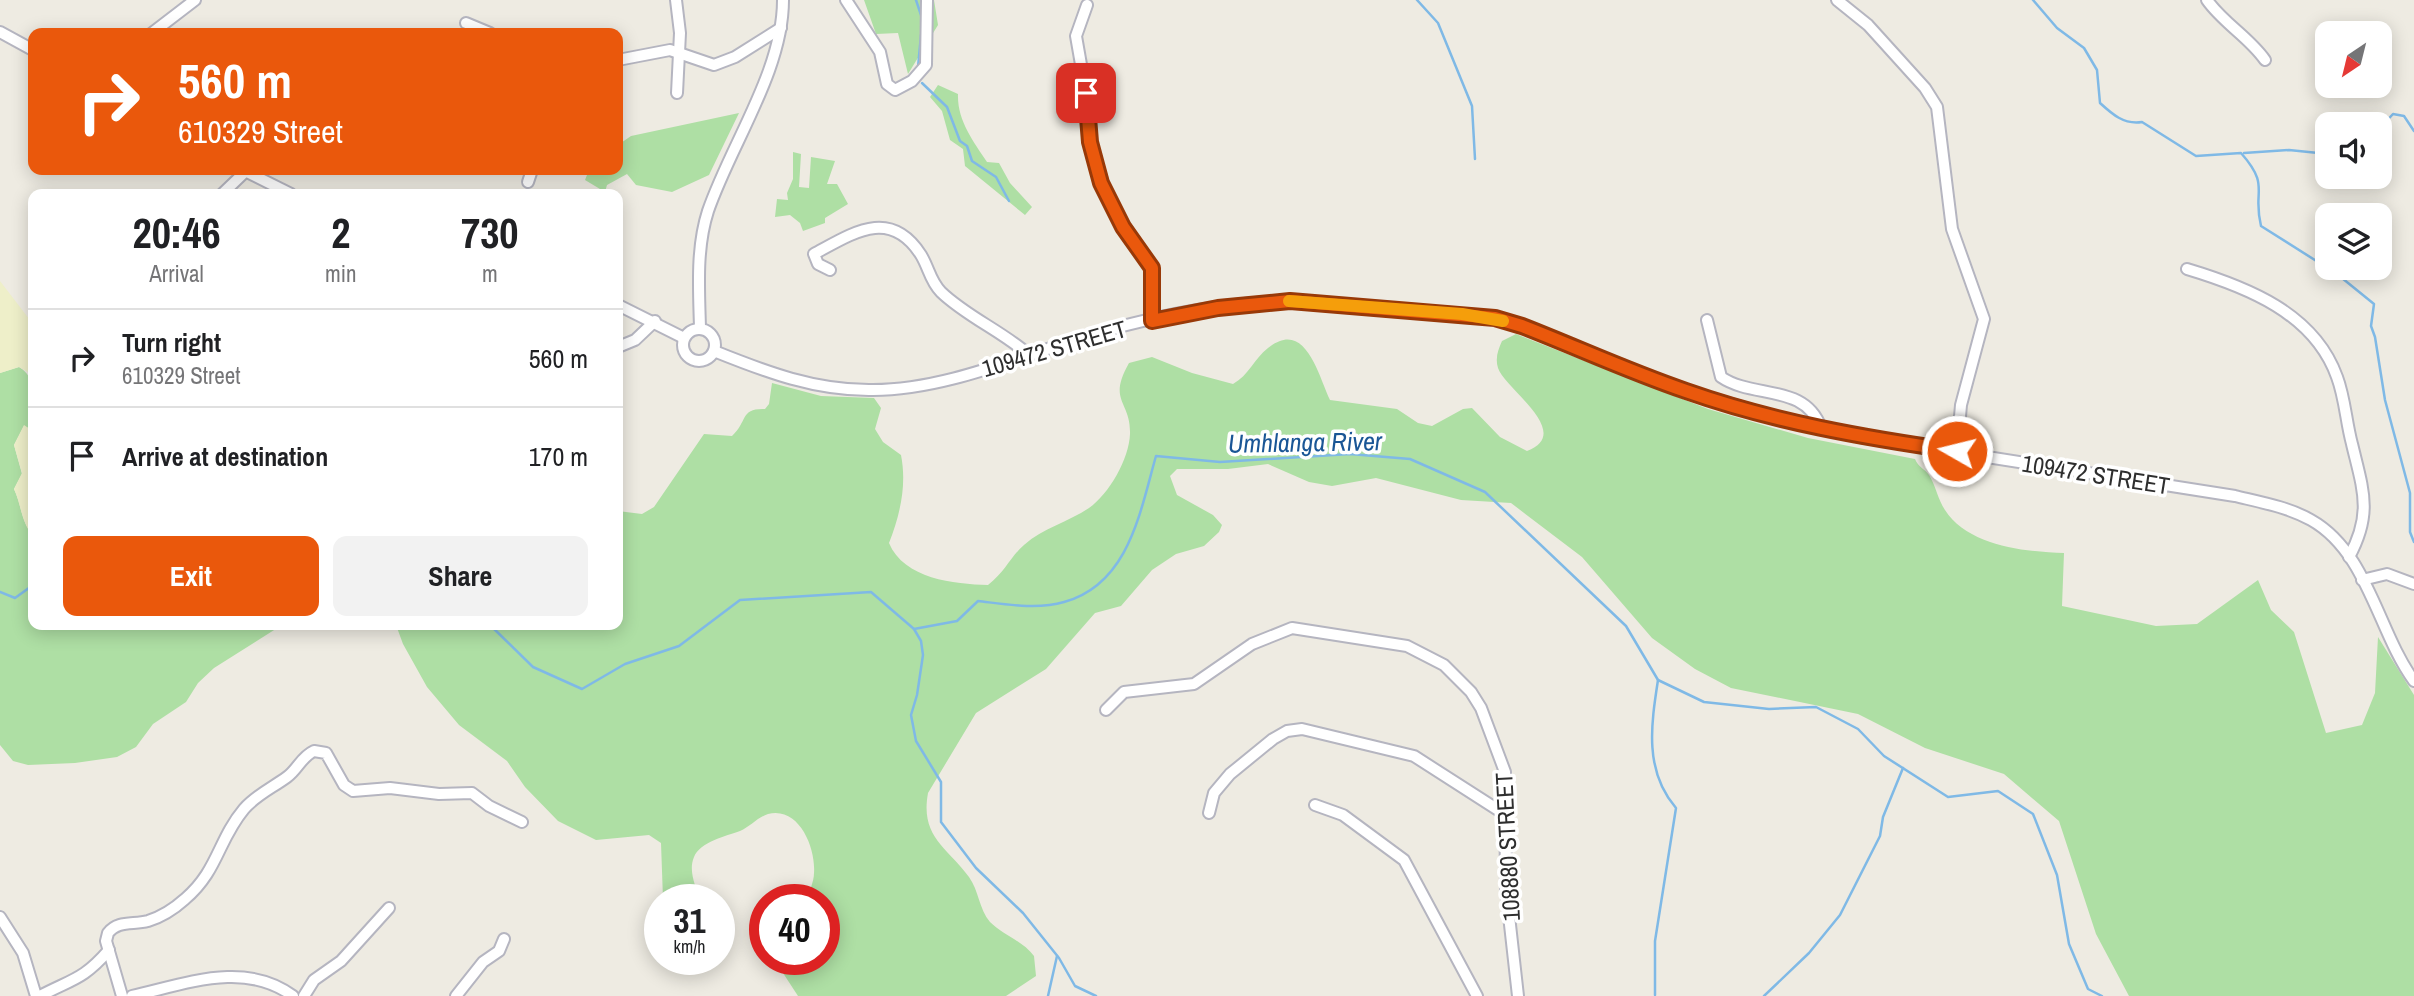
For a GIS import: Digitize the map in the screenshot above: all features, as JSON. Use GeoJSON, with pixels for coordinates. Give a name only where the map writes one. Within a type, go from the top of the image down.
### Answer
{"type":"FeatureCollection","features":[{"type":"Feature","properties":{"kind":"street"},"geometry":{"type":"LineString","coordinates":[[159,28],[195,0]]}},
{"type":"Feature","properties":{"kind":"street"},"geometry":{"type":"LineString","coordinates":[[676,0],[679,51],[677,93]]}},
{"type":"Feature","properties":{"kind":"street"},"geometry":{"type":"LineString","coordinates":[[700,328],[699,264],[705,221],[753,106],[781,28],[783,0]]}},
{"type":"Feature","properties":{"kind":"street"},"geometry":{"type":"LineString","coordinates":[[846,0],[880,52],[887,84],[895,90],[912,81],[926,65],[927,0]]}},
{"type":"Feature","properties":{"kind":"street"},"geometry":{"type":"LineString","coordinates":[[1837,0],[1868,25],[1925,88],[1937,107],[1952,229],[1984,319],[1961,405],[1957,451]]}},
{"type":"Feature","properties":{"kind":"street"},"geometry":{"type":"LineString","coordinates":[[2207,0],[2222,19],[2253,45],[2265,60]]}},
{"type":"Feature","properties":{"kind":"street"},"geometry":{"type":"LineString","coordinates":[[1087,5],[1076,36],[1091,151],[1114,212],[1152,268],[1152,321]]}},
{"type":"Feature","properties":{"kind":"street"},"geometry":{"type":"LineString","coordinates":[[466,23],[478,28]]}},
{"type":"Feature","properties":{"kind":"street"},"geometry":{"type":"LineString","coordinates":[[623,59],[663,50],[679,51],[714,65],[735,57],[781,28]]}},
{"type":"Feature","properties":{"kind":"street"},"geometry":{"type":"LineString","coordinates":[[0,32],[28,47]]}},
{"type":"Feature","properties":{"kind":"street"},"geometry":{"type":"LineString","coordinates":[[227,189],[240,175]]}},
{"type":"Feature","properties":{"kind":"street"},"geometry":{"type":"LineString","coordinates":[[252,175],[281,189]]}},
{"type":"Feature","properties":{"kind":"street"},"geometry":{"type":"LineString","coordinates":[[528,182],[530,175]]}},
{"type":"Feature","properties":{"kind":"street"},"geometry":{"type":"LineString","coordinates":[[830,271],[818,264],[814,254],[861,230],[881,227],[897,231],[911,241],[924,261],[930,278],[942,293],[1029,355]]}},
{"type":"Feature","properties":{"kind":"street"},"geometry":{"type":"LineString","coordinates":[[2187,269],[2230,282],[2274,304],[2320,343],[2330,359],[2339,379],[2365,497],[2360,536],[2349,557]]}},
{"type":"Feature","properties":{"kind":"street","name":"109472 STREET"},"geometry":{"type":"LineString","coordinates":[[713,351],[783,379],[819,386],[874,391],[925,384],[1152,321],[1223,307],[1290,301],[1495,318],[1522,326],[1686,391],[1821,428],[2235,496],[2312,520],[2349,557],[2393,649],[2414,681]]}},
{"type":"Feature","properties":{"kind":"street"},"geometry":{"type":"LineString","coordinates":[[623,307],[684,338]]}},
{"type":"Feature","properties":{"kind":"street"},"geometry":{"type":"LineString","coordinates":[[1707,320],[1721,377],[1800,402],[1815,412],[1821,428]]}},
{"type":"Feature","properties":{"kind":"street"},"geometry":{"type":"LineString","coordinates":[[623,345],[635,340],[655,321]]}},
{"type":"Feature","properties":{"kind":"street"},"geometry":{"type":"LineString","coordinates":[[700,328],[713,338],[713,351],[703,360],[694,360],[684,351],[684,338],[690,331],[700,328]]}},
{"type":"Feature","properties":{"kind":"street"},"geometry":{"type":"LineString","coordinates":[[2362,580],[2387,575],[2414,584]]}},
{"type":"Feature","properties":{"kind":"street","name":"108880 STREET"},"geometry":{"type":"LineString","coordinates":[[1106,710],[1125,692],[1194,684],[1252,644],[1292,628],[1407,646],[1444,665],[1476,700],[1495,741],[1505,772],[1506,889],[1518,996]]}},
{"type":"Feature","properties":{"kind":"street"},"geometry":{"type":"LineString","coordinates":[[1209,813],[1214,793],[1230,774],[1273,739],[1287,731],[1302,729],[1414,756],[1506,815]]}},
{"type":"Feature","properties":{"kind":"street"},"geometry":{"type":"LineString","coordinates":[[122,996],[106,936],[114,926],[156,918],[197,889],[214,867],[224,841],[242,811],[264,791],[289,776],[305,757],[314,751],[327,753],[344,785],[353,791],[390,788],[439,794],[472,793],[489,806],[522,822]]}},
{"type":"Feature","properties":{"kind":"street"},"geometry":{"type":"LineString","coordinates":[[1315,806],[1343,815],[1404,860],[1477,996]]}},
{"type":"Feature","properties":{"kind":"street"},"geometry":{"type":"LineString","coordinates":[[304,996],[314,980],[341,961],[389,908]]}},
{"type":"Feature","properties":{"kind":"street"},"geometry":{"type":"LineString","coordinates":[[0,917],[23,953],[38,996],[75,982],[89,972],[109,950]]}},
{"type":"Feature","properties":{"kind":"street"},"geometry":{"type":"LineString","coordinates":[[456,996],[483,962],[499,951],[504,939]]}},
{"type":"Feature","properties":{"kind":"street"},"geometry":{"type":"LineString","coordinates":[[132,996],[223,975],[271,983],[293,996]]}},
{"type":"Feature","properties":{"kind":"green space"},"geometry":{"type":"Polygon","coordinates":[[[864,0],[934,0],[938,25],[908,74],[898,33],[876,34],[864,0]]]}},
{"type":"Feature","properties":{"kind":"green space"},"geometry":{"type":"Polygon","coordinates":[[[938,85],[958,94],[960,113],[976,146],[987,162],[999,163],[1010,183],[1032,207],[1025,215],[965,166],[963,149],[950,140],[942,111],[930,97],[938,85]]]}},
{"type":"Feature","properties":{"kind":"green space"},"geometry":{"type":"Polygon","coordinates":[[[739,113],[709,175],[672,192],[636,185],[627,174],[607,185],[606,189],[600,189],[585,180],[587,175],[623,175],[623,142],[631,136],[739,113]]]}},
{"type":"Feature","properties":{"kind":"green space"},"geometry":{"type":"Polygon","coordinates":[[[793,152],[801,154],[799,187],[809,188],[811,157],[835,161],[827,184],[837,184],[848,204],[825,218],[825,223],[803,231],[800,223],[790,215],[775,217],[777,199],[788,200],[787,193],[793,179],[793,152]]]}},
{"type":"Feature","properties":{"kind":"green space"},"geometry":{"type":"Polygon","coordinates":[[[1516,334],[1708,409],[1808,438],[1915,459],[1929,475],[1945,510],[1968,532],[1999,545],[2064,553],[2062,606],[2156,626],[2197,624],[2258,580],[2271,610],[2294,632],[2326,733],[2362,725],[2375,693],[2378,637],[2414,695],[2414,996],[2129,996],[2096,934],[2059,821],[2004,774],[1925,748],[1858,714],[1731,688],[1695,669],[1652,638],[1582,557],[1511,503],[1461,500],[1376,478],[1332,486],[1309,482],[1268,464],[1228,469],[1177,469],[1170,476],[1177,495],[1213,515],[1222,525],[1219,532],[1204,546],[1176,554],[1152,570],[1121,606],[1095,613],[1046,669],[976,713],[928,793],[928,820],[937,840],[969,877],[990,922],[1034,956],[1036,976],[1006,996],[798,996],[784,975],[840,975],[840,884],[812,884],[814,873],[812,852],[797,823],[789,816],[779,813],[761,817],[744,829],[721,837],[697,852],[692,862],[695,884],[662,884],[661,843],[649,835],[596,840],[558,821],[525,787],[507,761],[459,725],[427,687],[398,630],[623,630],[623,512],[642,514],[654,507],[704,434],[732,436],[748,413],[765,409],[769,404],[772,383],[821,396],[874,398],[881,408],[875,429],[883,442],[901,455],[903,466],[901,500],[889,543],[896,555],[906,565],[931,577],[988,585],[1024,545],[1039,534],[1089,508],[1110,485],[1122,465],[1129,444],[1129,423],[1120,386],[1129,363],[1152,357],[1192,373],[1233,384],[1268,348],[1281,341],[1292,340],[1301,344],[1315,364],[1330,400],[1397,409],[1418,423],[1432,426],[1463,409],[1472,408],[1500,437],[1527,451],[1540,443],[1544,433],[1533,410],[1503,377],[1498,368],[1498,351],[1502,341],[1516,334]]]}},
{"type":"Feature","properties":{"kind":"green space"},"geometry":{"type":"Polygon","coordinates":[[[19,367],[28,376],[28,428],[24,426],[14,445],[22,474],[14,489],[28,527],[28,630],[274,630],[214,668],[198,683],[186,702],[153,724],[136,747],[117,757],[75,763],[28,765],[13,761],[0,745],[0,373],[19,367]]]}},
{"type":"Feature","properties":{"kind":"sand"},"geometry":{"type":"Polygon","coordinates":[[[0,281],[28,317],[28,372],[19,367],[0,373],[0,281]]]}},
{"type":"Feature","properties":{"kind":"sand"},"geometry":{"type":"Polygon","coordinates":[[[24,425],[28,428],[28,528],[14,489],[22,473],[14,445],[24,425]]]}},
{"type":"Feature","properties":{"kind":"waterway"},"geometry":{"type":"LineString","coordinates":[[916,0],[922,18]]}},
{"type":"Feature","properties":{"kind":"waterway"},"geometry":{"type":"LineString","coordinates":[[1417,0],[1438,23],[1472,106],[1475,159]]}},
{"type":"Feature","properties":{"kind":"waterway"},"geometry":{"type":"LineString","coordinates":[[2033,0],[2057,28],[2084,48],[2097,70],[2100,103],[2114,115],[2124,120],[2142,122],[2196,156],[2241,153],[2256,174],[2261,226],[2337,274],[2374,304],[2371,326],[2385,400],[2410,493],[2410,532],[2414,542]]}},
{"type":"Feature","properties":{"kind":"waterway"},"geometry":{"type":"LineString","coordinates":[[918,67],[921,35]]}},
{"type":"Feature","properties":{"kind":"waterway"},"geometry":{"type":"LineString","coordinates":[[922,83],[947,107],[960,141],[967,146],[972,161],[996,177],[1009,201]]}},
{"type":"Feature","properties":{"kind":"waterway"},"geometry":{"type":"LineString","coordinates":[[2392,115],[2404,116],[2414,131]]}},
{"type":"Feature","properties":{"kind":"waterway"},"geometry":{"type":"LineString","coordinates":[[2244,153],[2289,150],[2315,153]]}},
{"type":"Feature","properties":{"kind":"waterway","name":"Umhlanga River"},"geometry":{"type":"LineString","coordinates":[[495,630],[533,667],[582,689],[625,664],[679,646],[740,600],[871,592],[914,629],[957,621],[978,601],[1021,606],[1054,604],[1086,593],[1104,579],[1117,563],[1137,522],[1156,456],[1220,462],[1350,454],[1410,459],[1485,492],[1626,626],[1658,680],[1704,702],[1769,709],[1816,707],[1858,729],[1884,756],[1948,797],[1998,791],[2033,814],[2057,875],[2069,944],[2088,989],[2102,996]]}},
{"type":"Feature","properties":{"kind":"waterway","name":"Umhlanga River"},"geometry":{"type":"LineString","coordinates":[[0,592],[15,598],[28,589]]}},
{"type":"Feature","properties":{"kind":"waterway"},"geometry":{"type":"LineString","coordinates":[[914,629],[921,641],[923,655],[911,715],[916,741],[941,782],[941,822],[976,868],[1023,913],[1059,958],[1075,986],[1096,996]]}},
{"type":"Feature","properties":{"kind":"waterway"},"geometry":{"type":"LineString","coordinates":[[1655,995],[1655,941],[1676,808],[1666,794],[1654,763],[1652,731],[1658,680]]}},
{"type":"Feature","properties":{"kind":"waterway"},"geometry":{"type":"LineString","coordinates":[[1764,996],[1809,953],[1840,915],[1880,836],[1883,817],[1903,768]]}},
{"type":"Feature","properties":{"kind":"waterway"},"geometry":{"type":"LineString","coordinates":[[1048,996],[1057,956]]}},
{"type":"Feature","properties":{"kind":"slow traffic"},"geometry":{"type":"LineString","coordinates":[[1289,301],[1462,314],[1503,321]]}},
{"type":"Feature","properties":{"kind":"route"},"geometry":{"type":"LineString","coordinates":[[1086,93],[1093,160],[1101,183],[1123,227],[1145,255],[1154,274],[1152,321],[1218,308],[1290,301],[1495,318],[1522,326],[1686,391],[1765,415],[1860,437],[1957,451]]}}]}
